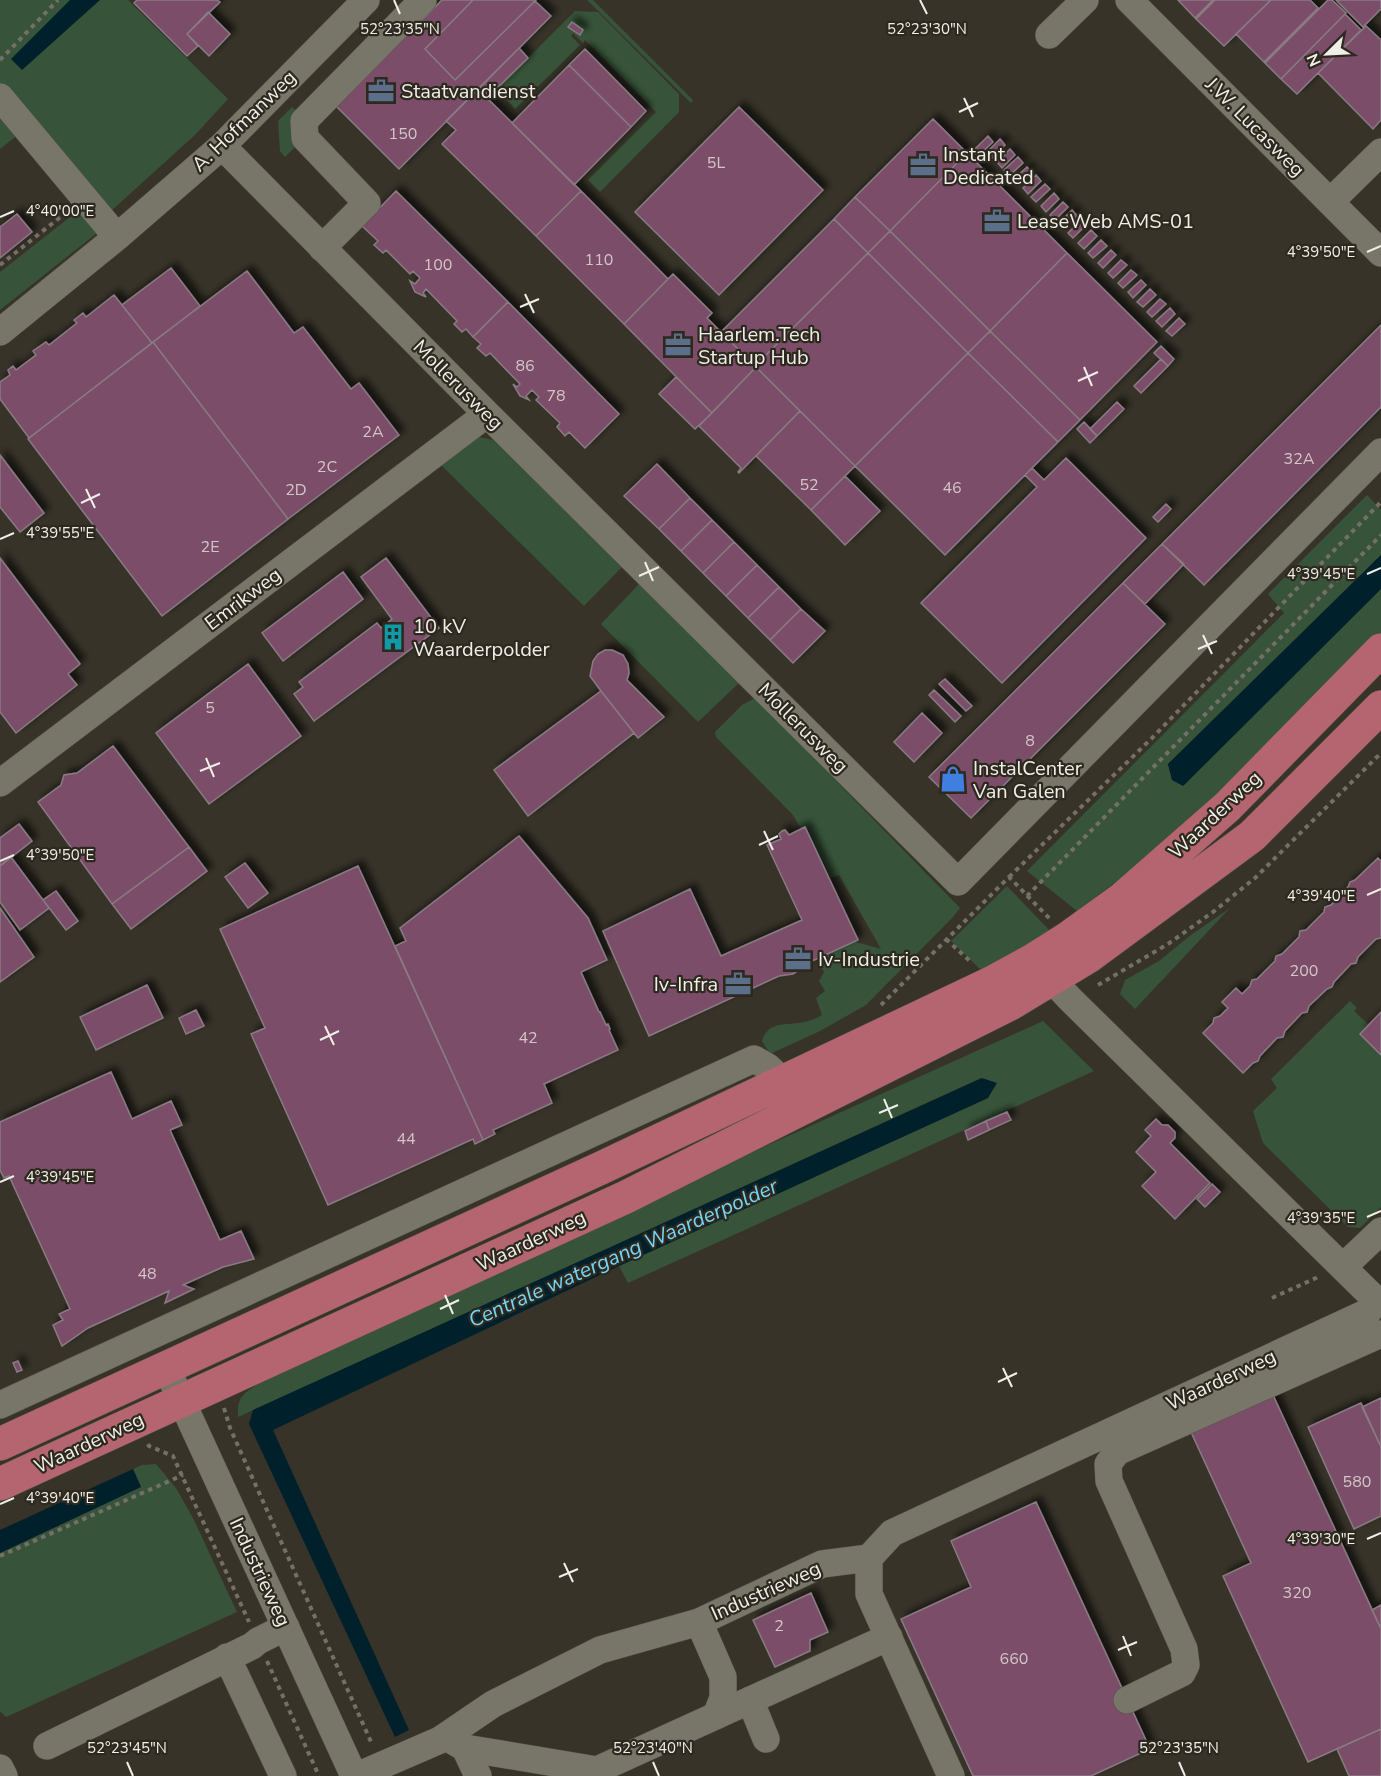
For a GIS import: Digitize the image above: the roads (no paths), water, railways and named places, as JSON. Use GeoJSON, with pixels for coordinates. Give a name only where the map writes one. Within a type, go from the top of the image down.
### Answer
{"type":"FeatureCollection","features":[{"type":"Feature","properties":{"kind":"main road","name":"Waarderweg"},"geometry":{"type":"LineString","coordinates":[[0,1484],[626,1197],[995,1012],[1042,970],[1068,938],[1122,899],[1227,807],[1381,650]]}},
{"type":"Feature","properties":{"kind":"main road","name":"Waarderweg"},"geometry":{"type":"LineString","coordinates":[[0,1444],[601,1168],[991,983],[1088,957],[1252,836],[1381,707]]}},
{"type":"Feature","properties":{"kind":"street","name":"A. Hofmanweg"},"geometry":{"type":"LineString","coordinates":[[0,332],[117,237],[222,146],[366,0]]}},
{"type":"Feature","properties":{"kind":"street"},"geometry":{"type":"LineString","coordinates":[[322,248],[367,203],[305,138],[304,121],[423,0]]}},
{"type":"Feature","properties":{"kind":"street"},"geometry":{"type":"LineString","coordinates":[[1049,35],[1085,0]]}},
{"type":"Feature","properties":{"kind":"street","name":"J.W. Lucasweg"},"geometry":{"type":"LineString","coordinates":[[1129,0],[1381,253]]}},
{"type":"Feature","properties":{"kind":"street"},"geometry":{"type":"LineString","coordinates":[[0,97],[117,237]]}},
{"type":"Feature","properties":{"kind":"street","name":"Mollerusweg"},"geometry":{"type":"LineString","coordinates":[[222,146],[487,414],[958,882],[1381,452]]}},
{"type":"Feature","properties":{"kind":"street"},"geometry":{"type":"LineString","coordinates":[[1330,202],[1381,152]]}},
{"type":"Feature","properties":{"kind":"street","name":"Emrikweg"},"geometry":{"type":"LineString","coordinates":[[0,783],[487,414]]}},
{"type":"Feature","properties":{"kind":"street","name":"Waarderweg"},"geometry":{"type":"LineString","coordinates":[[869,1558],[892,1533],[1368,1312],[1376,1300],[1042,970]]}},
{"type":"Feature","properties":{"kind":"street"},"geometry":{"type":"LineString","coordinates":[[0,1405],[753,1059],[768,1067],[783,1082]]}},
{"type":"Feature","properties":{"kind":"street"},"geometry":{"type":"LineString","coordinates":[[1343,1267],[1381,1231]]}},
{"type":"Feature","properties":{"kind":"street"},"geometry":{"type":"LineString","coordinates":[[1127,1700],[1182,1673],[1186,1665],[1184,1649],[1109,1480],[1108,1464],[1117,1452],[1381,1335]]}},
{"type":"Feature","properties":{"kind":"street","name":"Industrieweg"},"geometry":{"type":"LineString","coordinates":[[166,1367],[356,1776],[440,1740],[493,1704],[600,1650],[699,1622],[822,1564],[869,1558]]}},
{"type":"Feature","properties":{"kind":"street"},"geometry":{"type":"LineString","coordinates":[[869,1558],[869,1594],[951,1776]]}},
{"type":"Feature","properties":{"kind":"street","name":"Industrieweg"},"geometry":{"type":"LineString","coordinates":[[699,1622],[723,1677],[723,1698],[716,1716]]}},
{"type":"Feature","properties":{"kind":"street"},"geometry":{"type":"LineString","coordinates":[[47,1746],[252,1646],[286,1627]]}},
{"type":"Feature","properties":{"kind":"street"},"geometry":{"type":"LineString","coordinates":[[440,1740],[455,1741],[465,1748],[597,1770],[889,1637]]}},
{"type":"Feature","properties":{"kind":"street"},"geometry":{"type":"LineString","coordinates":[[227,1657],[283,1776]]}},
{"type":"Feature","properties":{"kind":"street"},"geometry":{"type":"LineString","coordinates":[[750,1700],[766,1739]]}},
{"type":"Feature","properties":{"kind":"street"},"geometry":{"type":"LineString","coordinates":[[465,1748],[478,1776]]}},
{"type":"Feature","properties":{"kind":"street"},"geometry":{"type":"LineString","coordinates":[[0,1768],[4,1776]]}},
{"type":"Feature","properties":{"kind":"water"},"geometry":{"type":"Polygon","coordinates":[[[70,0],[100,0],[22,70],[11,59],[70,0]]]}},
{"type":"Feature","properties":{"kind":"water"},"geometry":{"type":"Polygon","coordinates":[[[1381,555],[1381,589],[1183,786],[1172,780],[1168,764],[1381,555]]]}},
{"type":"Feature","properties":{"kind":"water","name":"Centrale watergang Waarderpolder"},"geometry":{"type":"Polygon","coordinates":[[[982,1078],[997,1083],[988,1098],[619,1266],[273,1430],[409,1730],[395,1737],[249,1424],[253,1410],[982,1078]]]}},
{"type":"Feature","properties":{"kind":"water"},"geometry":{"type":"Polygon","coordinates":[[[133,1469],[141,1487],[0,1553],[0,1530],[133,1469]]]}},
{"type":"Feature","properties":{"kind":"place","name":"Staatvandienst"},"geometry":{"type":"Point","coordinates":[381,91]}},
{"type":"Feature","properties":{"kind":"place","name":"Instant Dedicated"},"geometry":{"type":"Point","coordinates":[923,165]}},
{"type":"Feature","properties":{"kind":"place","name":"LeaseWeb AMS-01"},"geometry":{"type":"Point","coordinates":[997,221]}},
{"type":"Feature","properties":{"kind":"place","name":"Haarlem.Tech Startup Hub"},"geometry":{"type":"Point","coordinates":[678,345]}},
{"type":"Feature","properties":{"kind":"place","name":"10 kV Waarderpolder"},"geometry":{"type":"Point","coordinates":[393,637]}},
{"type":"Feature","properties":{"kind":"place","name":"InstalCenter Van Galen"},"geometry":{"type":"Point","coordinates":[953,779]}},
{"type":"Feature","properties":{"kind":"place","name":"Iv-Industrie"},"geometry":{"type":"Point","coordinates":[798,959]}},
{"type":"Feature","properties":{"kind":"place","name":"Iv-Infra"},"geometry":{"type":"Point","coordinates":[738,984]}}]}
